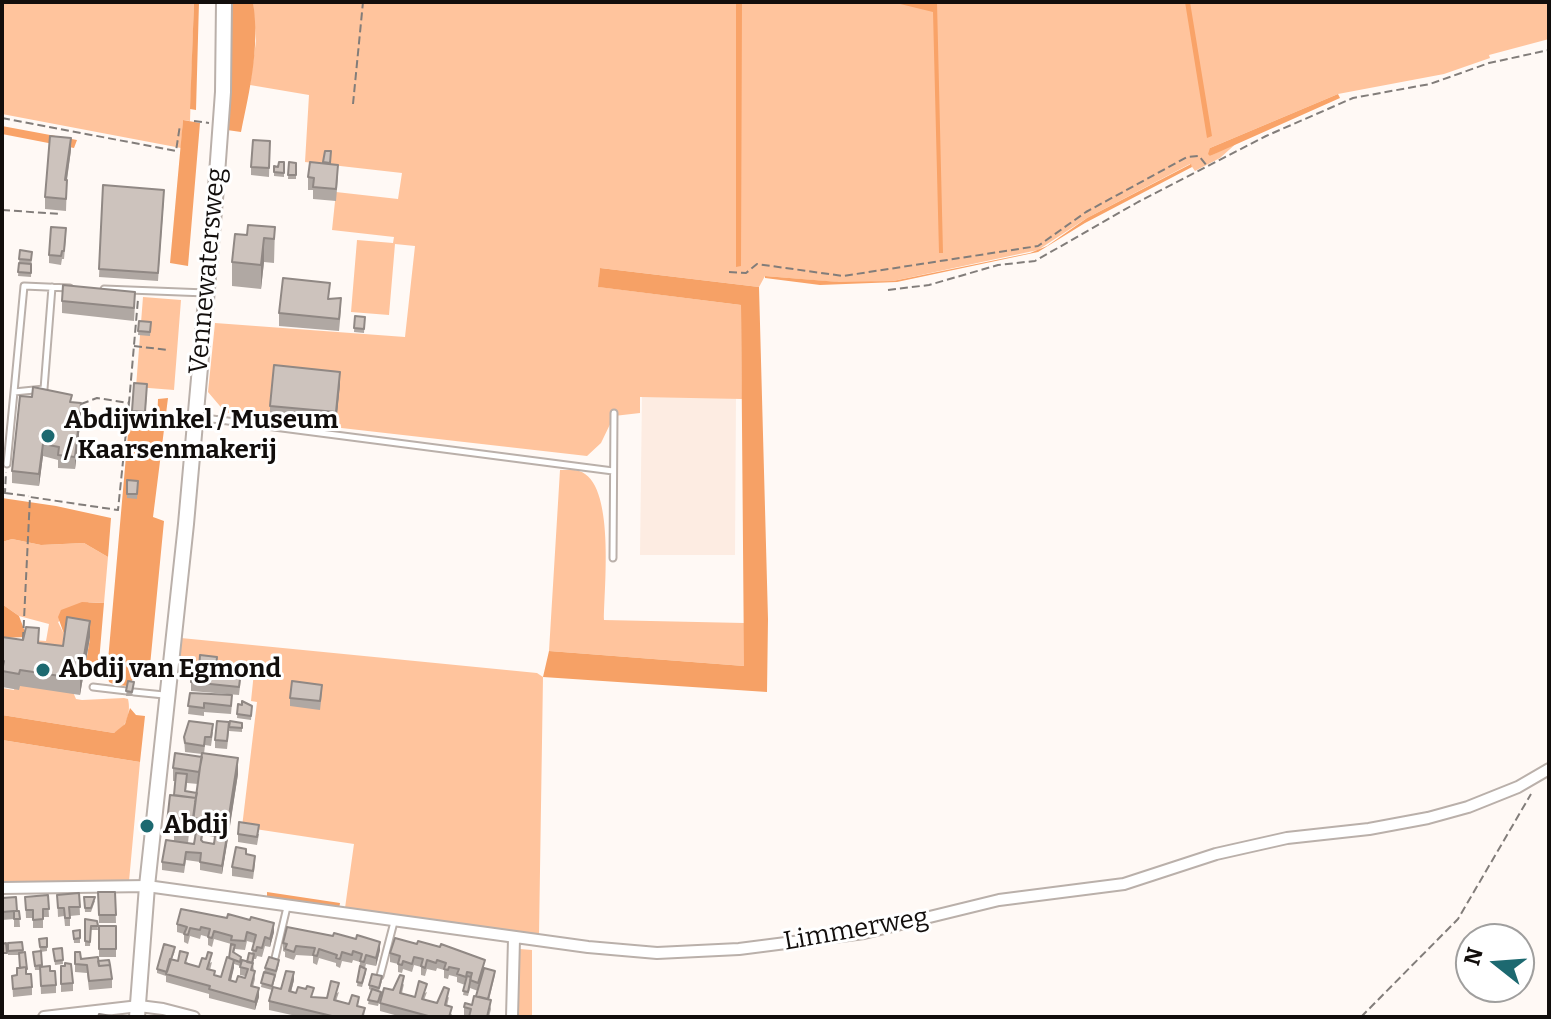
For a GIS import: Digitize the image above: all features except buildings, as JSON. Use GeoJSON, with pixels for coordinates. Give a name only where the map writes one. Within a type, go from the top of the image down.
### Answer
{"type":"FeatureCollection","features":[{"type":"Feature","properties":{"kind":"street","name":"Vennewatersweg"},"geometry":{"type":"LineString","coordinates":[[138,1012],[147,886],[169,696],[207,293],[223,92],[224,2]]}},
{"type":"Feature","properties":{"kind":"street","name":"Limmerweg"},"geometry":{"type":"LineString","coordinates":[[2,888],[147,886],[514,939],[657,953],[739,949],[864,933],[999,900],[1124,884],[1216,854],[1287,838],[1369,829],[1428,818],[1468,807],[1549,769]]}},
{"type":"Feature","properties":{"kind":"street"},"geometry":{"type":"LineString","coordinates":[[512,1017],[514,939]]}},
{"type":"Feature","properties":{"kind":"street"},"geometry":{"type":"LineString","coordinates":[[44,1017],[163,1009],[194,1017]]}},
{"type":"Feature","properties":{"kind":"lane"},"geometry":{"type":"LineString","coordinates":[[7,464],[24,286],[79,288]]}},
{"type":"Feature","properties":{"kind":"lane"},"geometry":{"type":"LineString","coordinates":[[14,392],[44,389],[52,287]]}},
{"type":"Feature","properties":{"kind":"lane"},"geometry":{"type":"LineString","coordinates":[[92,289],[207,293]]}},
{"type":"Feature","properties":{"kind":"lane"},"geometry":{"type":"LineString","coordinates":[[613,558],[614,413]]}},
{"type":"Feature","properties":{"kind":"lane"},"geometry":{"type":"LineString","coordinates":[[196,417],[613,471]]}},
{"type":"Feature","properties":{"kind":"lane"},"geometry":{"type":"LineString","coordinates":[[93,687],[169,696]]}},
{"type":"Feature","properties":{"kind":"lane"},"geometry":{"type":"LineString","coordinates":[[275,958],[287,906]]}},
{"type":"Feature","properties":{"kind":"lane"},"geometry":{"type":"LineString","coordinates":[[380,976],[394,922]]}},
{"type":"Feature","properties":{"kind":"path"},"geometry":{"type":"LineString","coordinates":[[353,104],[363,2]]}},
{"type":"Feature","properties":{"kind":"path"},"geometry":{"type":"LineString","coordinates":[[888,290],[929,285],[998,265],[1035,261],[1207,166],[1353,98],[1430,84],[1489,63],[1549,50]]}},
{"type":"Feature","properties":{"kind":"path"},"geometry":{"type":"LineString","coordinates":[[2,118],[176,151],[180,125]]}},
{"type":"Feature","properties":{"kind":"path"},"geometry":{"type":"LineString","coordinates":[[729,272],[746,273],[757,264],[843,276],[867,274],[1038,246],[1086,212],[1187,157],[1199,156],[1207,166]]}},
{"type":"Feature","properties":{"kind":"path"},"geometry":{"type":"LineString","coordinates":[[2,210],[61,214]]}},
{"type":"Feature","properties":{"kind":"path"},"geometry":{"type":"LineString","coordinates":[[7,464],[3,492],[118,510],[139,290]]}},
{"type":"Feature","properties":{"kind":"path"},"geometry":{"type":"LineString","coordinates":[[134,346],[168,350]]}},
{"type":"Feature","properties":{"kind":"path"},"geometry":{"type":"LineString","coordinates":[[77,405],[97,398],[129,403]]}},
{"type":"Feature","properties":{"kind":"path"},"geometry":{"type":"LineString","coordinates":[[23,640],[30,497]]}},
{"type":"Feature","properties":{"kind":"path"},"geometry":{"type":"LineString","coordinates":[[1361,1017],[1458,919],[1529,799],[1537,777]]}},
{"type":"Feature","properties":{"kind":"shaded area"},"geometry":{"type":"Polygon","coordinates":[[[2,2],[194,2],[190,121],[183,120],[181,148],[2,114],[2,2]]]}},
{"type":"Feature","properties":{"kind":"shaded area"},"geometry":{"type":"Polygon","coordinates":[[[194,2],[199,2],[196,110],[190,109],[194,2]]]}},
{"type":"Feature","properties":{"kind":"shaded area"},"geometry":{"type":"Polygon","coordinates":[[[232,2],[253,2],[255,18],[253,67],[241,132],[227,130],[232,2]]]}},
{"type":"Feature","properties":{"kind":"shaded area"},"geometry":{"type":"Polygon","coordinates":[[[253,2],[1549,2],[1549,39],[1489,55],[1490,58],[1444,74],[1338,94],[1210,148],[1210,156],[1239,141],[1220,158],[1195,171],[1190,164],[1087,218],[1038,250],[893,281],[849,283],[765,276],[759,287],[600,268],[599,287],[741,305],[742,399],[640,397],[640,413],[614,416],[601,443],[587,456],[245,417],[225,412],[208,392],[215,323],[405,337],[415,246],[395,244],[389,315],[351,312],[357,240],[393,243],[394,237],[332,230],[336,192],[398,199],[402,173],[305,162],[309,95],[250,85],[256,41],[253,2]]]}},
{"type":"Feature","properties":{"kind":"shaded area"},"geometry":{"type":"Polygon","coordinates":[[[736,2],[742,2],[741,266],[736,267],[736,2]]]}},
{"type":"Feature","properties":{"kind":"shaded area"},"geometry":{"type":"Polygon","coordinates":[[[892,2],[937,2],[943,253],[939,253],[933,12],[892,2]]]}},
{"type":"Feature","properties":{"kind":"shaded area"},"geometry":{"type":"Polygon","coordinates":[[[1185,2],[1190,2],[1212,136],[1207,138],[1185,2]]]}},
{"type":"Feature","properties":{"kind":"shaded area"},"geometry":{"type":"Polygon","coordinates":[[[1338,94],[1340,98],[1210,156],[1208,154],[1210,148],[1338,94]]]}},
{"type":"Feature","properties":{"kind":"shaded area"},"geometry":{"type":"Polygon","coordinates":[[[183,120],[200,123],[188,266],[170,263],[183,120]]]}},
{"type":"Feature","properties":{"kind":"shaded area"},"geometry":{"type":"Polygon","coordinates":[[[2,126],[77,140],[74,148],[2,134],[2,126]]]}},
{"type":"Feature","properties":{"kind":"shaded area"},"geometry":{"type":"Polygon","coordinates":[[[1191,164],[1192,167],[1085,223],[1038,252],[897,282],[820,285],[765,278],[893,281],[1030,253],[1047,246],[1087,218],[1191,164]]]}},
{"type":"Feature","properties":{"kind":"shaded area"},"geometry":{"type":"Polygon","coordinates":[[[600,268],[759,287],[768,619],[767,692],[543,677],[549,651],[744,666],[741,305],[598,287],[600,268]]]}},
{"type":"Feature","properties":{"kind":"shaded area"},"geometry":{"type":"Polygon","coordinates":[[[143,297],[181,300],[174,390],[136,387],[143,297]]]}},
{"type":"Feature","properties":{"kind":"shaded area"},"geometry":{"type":"Polygon","coordinates":[[[642,394],[736,395],[735,555],[640,555],[642,394]]]}},
{"type":"Feature","properties":{"kind":"shaded area"},"geometry":{"type":"Polygon","coordinates":[[[168,398],[153,517],[164,521],[149,676],[136,675],[128,686],[115,685],[109,682],[107,672],[129,422],[147,426],[157,422],[158,399],[168,398]]]}},
{"type":"Feature","properties":{"kind":"shaded area"},"geometry":{"type":"Polygon","coordinates":[[[560,470],[579,471],[591,479],[599,494],[606,562],[604,620],[744,623],[744,666],[549,651],[560,470]]]}},
{"type":"Feature","properties":{"kind":"shaded area"},"geometry":{"type":"Polygon","coordinates":[[[2,498],[111,518],[108,557],[84,543],[41,545],[12,539],[2,542],[2,498]]]}},
{"type":"Feature","properties":{"kind":"shaded area"},"geometry":{"type":"Polygon","coordinates":[[[12,539],[41,545],[84,543],[108,557],[104,603],[89,602],[58,622],[64,634],[60,663],[2,638],[46,641],[49,624],[19,616],[2,604],[2,542],[12,539]]]}},
{"type":"Feature","properties":{"kind":"shaded area"},"geometry":{"type":"Polygon","coordinates":[[[82,602],[104,603],[99,662],[96,668],[84,674],[90,638],[64,634],[58,617],[61,610],[82,602]]]}},
{"type":"Feature","properties":{"kind":"shaded area"},"geometry":{"type":"Polygon","coordinates":[[[2,604],[19,616],[27,637],[2,638],[2,604]]]}},
{"type":"Feature","properties":{"kind":"shaded area"},"geometry":{"type":"Polygon","coordinates":[[[181,638],[537,673],[543,677],[539,935],[345,908],[354,844],[242,827],[257,702],[251,701],[254,672],[179,662],[181,638]]]}},
{"type":"Feature","properties":{"kind":"shaded area"},"geometry":{"type":"Polygon","coordinates":[[[15,684],[73,692],[76,699],[82,700],[128,699],[127,719],[114,733],[2,715],[2,688],[14,690],[15,684]]]}},
{"type":"Feature","properties":{"kind":"shaded area"},"geometry":{"type":"Polygon","coordinates":[[[130,708],[136,715],[145,716],[140,762],[2,740],[2,715],[114,733],[125,724],[130,708]]]}},
{"type":"Feature","properties":{"kind":"shaded area"},"geometry":{"type":"Polygon","coordinates":[[[2,740],[140,762],[129,881],[2,884],[2,740]]]}},
{"type":"Feature","properties":{"kind":"shaded area"},"geometry":{"type":"Polygon","coordinates":[[[267,892],[340,903],[339,909],[267,897],[267,892]]]}},
{"type":"Feature","properties":{"kind":"shaded area"},"geometry":{"type":"Polygon","coordinates":[[[520,949],[532,950],[532,1017],[517,1017],[520,949]]]}},
{"type":"Feature","properties":{"kind":"place","name":"Abdijwinkel / Museum / Kaarsenmakerij"},"geometry":{"type":"Point","coordinates":[48,436]}},
{"type":"Feature","properties":{"kind":"place","name":"Abdij van Egmond"},"geometry":{"type":"Point","coordinates":[43,670]}},
{"type":"Feature","properties":{"kind":"place","name":"Abdij"},"geometry":{"type":"Point","coordinates":[147,826]}}]}
